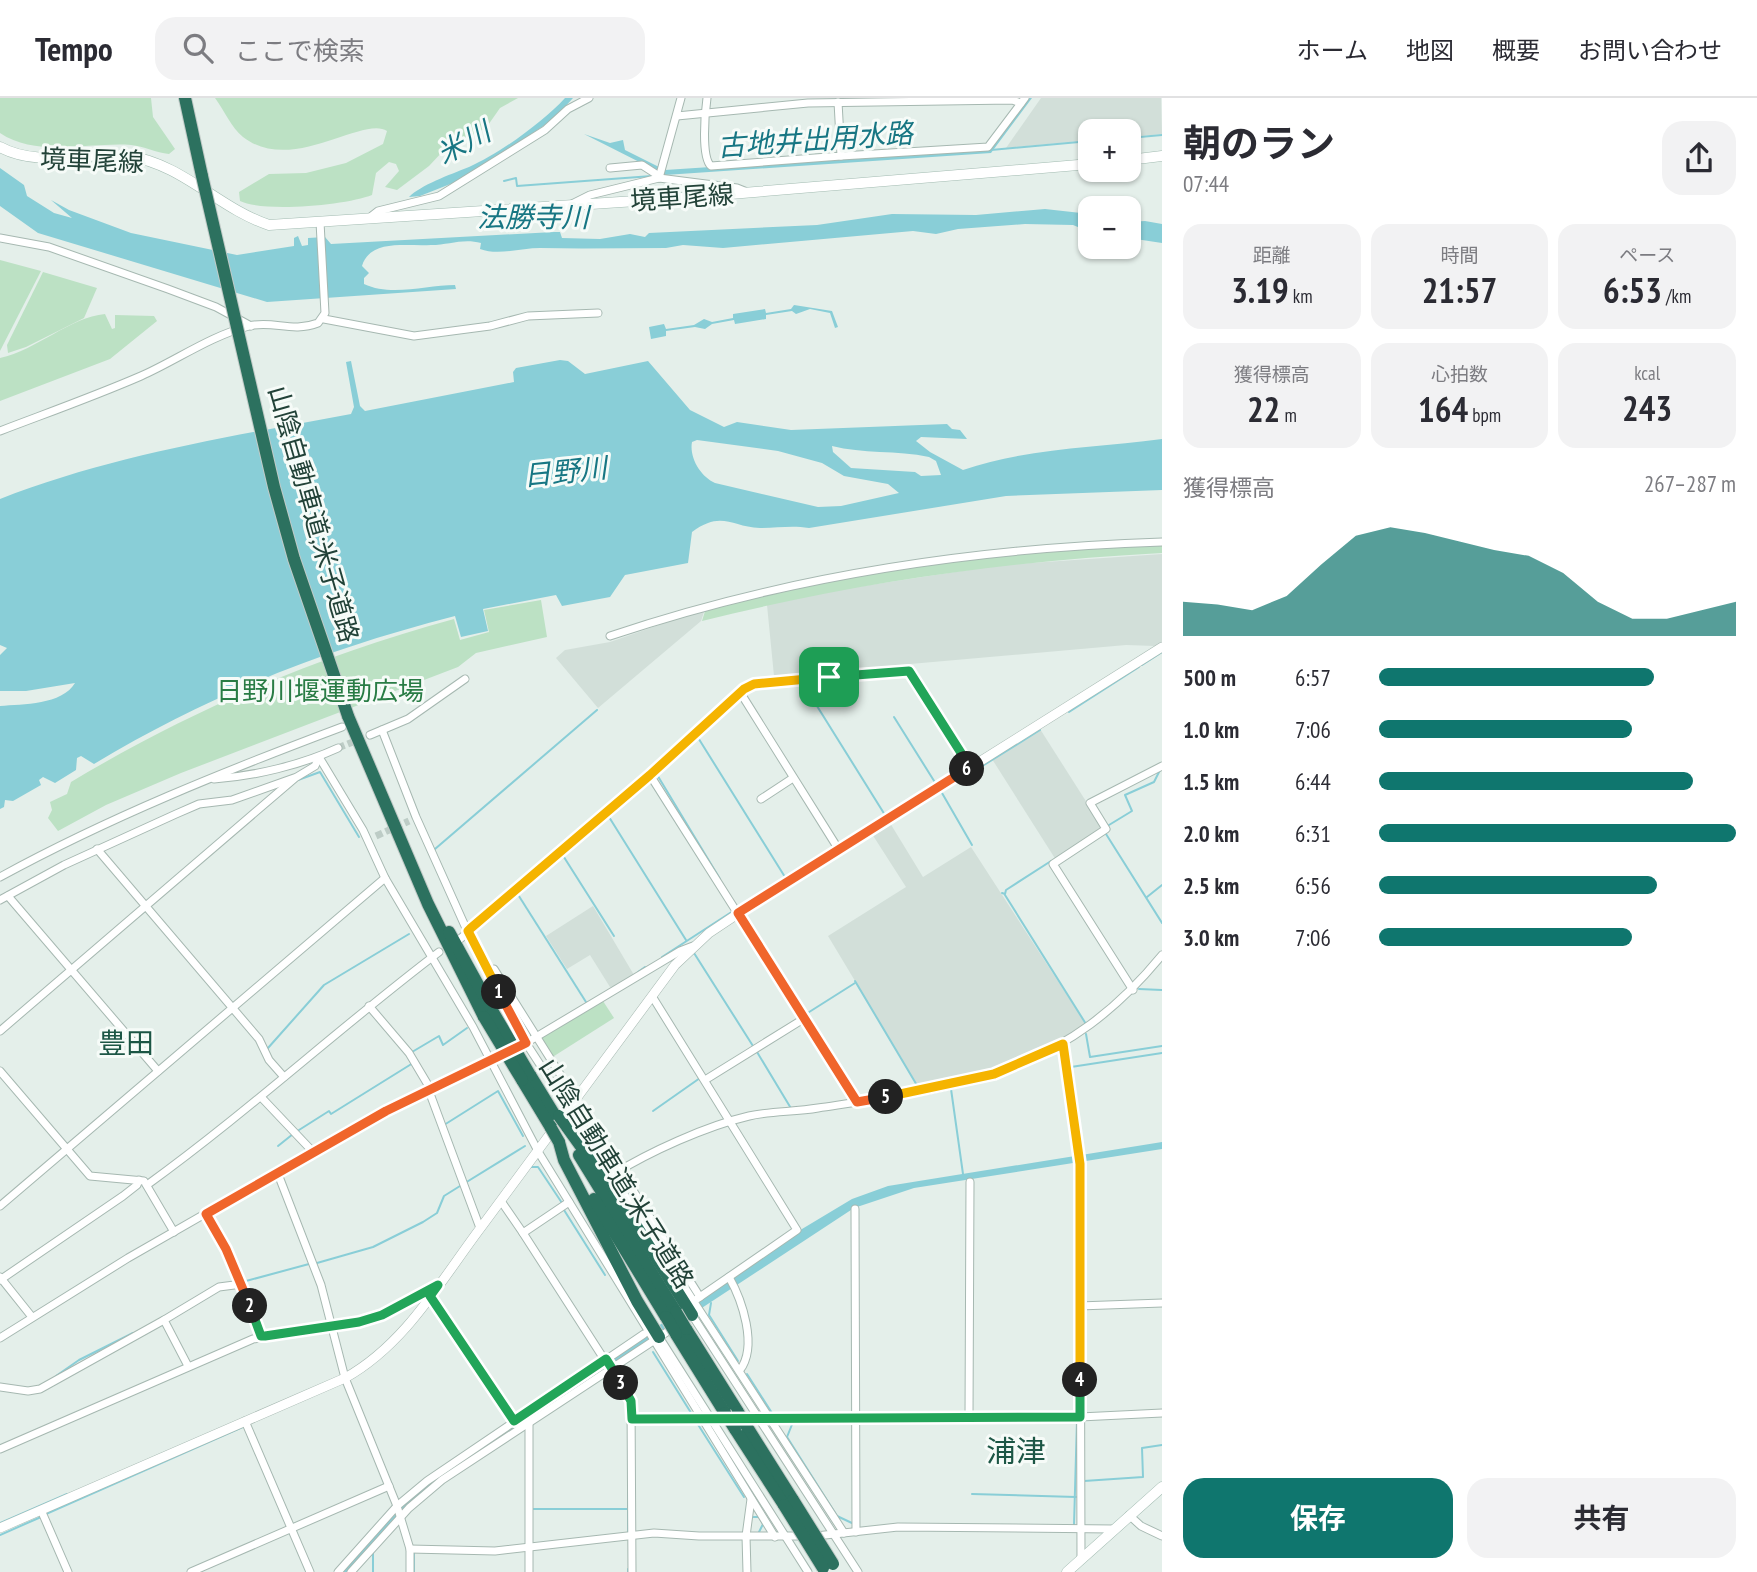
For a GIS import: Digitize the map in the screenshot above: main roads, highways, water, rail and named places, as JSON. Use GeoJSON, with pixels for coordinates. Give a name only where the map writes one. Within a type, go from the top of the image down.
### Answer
{"type":"FeatureCollection","features":[{"type":"Feature","properties":{"kind":"highway","name":"山陰自動車道;米子道路"},"geometry":{"type":"LineString","coordinates":[[187,98],[204,181],[278,485],[347,719],[488,1014],[530,1081],[565,1118],[671,1315],[830,1569]]}},
{"type":"Feature","properties":{"kind":"highway"},"geometry":{"type":"LineString","coordinates":[[565,1118],[621,1202],[696,1305]]}},
{"type":"Feature","properties":{"kind":"highway"},"geometry":{"type":"LineString","coordinates":[[565,1118],[564,1160],[656,1339]]}},
{"type":"Feature","properties":{"kind":"main road","name":"境車尾線"},"geometry":{"type":"LineString","coordinates":[[0,147],[26,157],[129,156],[204,181],[248,218],[268,225],[320,226],[369,218],[568,206],[1078,165]]}},
{"type":"Feature","properties":{"kind":"main road"},"geometry":{"type":"LineString","coordinates":[[1141,159],[1162,156]]}},
{"type":"Feature","properties":{"kind":"main road"},"geometry":{"type":"LineString","coordinates":[[1075,1567],[1113,1529],[1162,1487]]}},
{"type":"Feature","properties":{"kind":"water"},"geometry":{"type":"Polygon","coordinates":[[[565,98],[573,98],[554,119],[463,179],[420,196],[409,197],[428,184],[481,161],[507,146],[565,98]]]}},
{"type":"Feature","properties":{"kind":"water"},"geometry":{"type":"Polygon","coordinates":[[[1028,98],[1032,98],[991,153],[665,175],[584,134],[610,143],[623,140],[625,150],[665,170],[988,149],[1028,98]]]}},
{"type":"Feature","properties":{"kind":"water"},"geometry":{"type":"Polygon","coordinates":[[[0,168],[24,185],[27,196],[54,213],[72,218],[51,200],[69,210],[131,233],[237,255],[294,246],[294,238],[298,236],[302,246],[308,245],[308,238],[325,237],[331,244],[554,232],[560,232],[562,238],[600,239],[630,234],[645,237],[649,233],[817,225],[892,214],[976,215],[1045,209],[1078,213],[1078,227],[1025,224],[958,229],[936,234],[913,231],[723,248],[683,245],[666,248],[540,248],[494,252],[480,249],[481,243],[468,241],[391,246],[373,251],[366,257],[362,266],[369,273],[364,278],[364,284],[386,290],[444,285],[455,285],[456,289],[267,302],[38,233],[0,206],[0,168]]]}},
{"type":"Feature","properties":{"kind":"water"},"geometry":{"type":"Polygon","coordinates":[[[1141,221],[1162,224],[1162,243],[1141,240],[1141,221]]]}},
{"type":"Feature","properties":{"kind":"water"},"geometry":{"type":"Polygon","coordinates":[[[794,305],[832,311],[838,327],[835,328],[830,313],[810,309],[796,314],[792,311],[766,315],[766,319],[735,324],[734,320],[712,324],[705,329],[695,327],[666,331],[666,336],[651,339],[649,327],[664,324],[666,329],[694,325],[704,319],[712,322],[733,318],[733,314],[765,309],[766,313],[791,309],[794,305]]]}},
{"type":"Feature","properties":{"kind":"water","name":"日野川"},"geometry":{"type":"Polygon","coordinates":[[[560,360],[568,361],[585,374],[648,361],[690,410],[724,427],[737,422],[791,430],[947,424],[952,429],[960,430],[967,439],[921,437],[916,441],[963,470],[1036,453],[1162,439],[1162,490],[1006,496],[809,528],[760,528],[726,521],[711,522],[692,532],[688,563],[625,575],[610,597],[562,606],[556,595],[483,609],[488,631],[461,637],[455,616],[314,659],[269,676],[181,716],[94,764],[81,756],[77,758],[76,770],[55,783],[43,777],[39,780],[41,785],[13,801],[5,800],[4,807],[0,809],[0,706],[52,699],[61,696],[75,683],[26,691],[0,691],[0,655],[7,648],[0,645],[0,499],[86,470],[173,448],[351,414],[354,407],[346,362],[351,361],[360,406],[365,411],[514,382],[513,372],[516,368],[560,360]],[[697,440],[692,442],[694,460],[705,476],[715,483],[818,507],[841,506],[899,493],[888,484],[844,476],[822,463],[778,451],[697,440]],[[832,446],[833,452],[851,468],[915,472],[921,476],[941,475],[936,461],[929,457],[832,446]]]}},
{"type":"Feature","properties":{"kind":"water"},"geometry":{"type":"Polygon","coordinates":[[[1162,1142],[1162,1149],[914,1188],[854,1208],[440,1480],[348,1572],[340,1572],[424,1484],[802,1229],[852,1199],[888,1186],[1162,1142]]]}},
{"type":"Feature","properties":{"kind":"waterway"},"geometry":{"type":"LineString","coordinates":[[1141,137],[1162,135]]}},
{"type":"Feature","properties":{"kind":"waterway"},"geometry":{"type":"LineString","coordinates":[[991,150],[1078,142]]}},
{"type":"Feature","properties":{"kind":"waterway","name":"法勝寺川"},"geometry":{"type":"LineString","coordinates":[[504,181],[516,178],[517,186],[652,176]]}},
{"type":"Feature","properties":{"kind":"waterway"},"geometry":{"type":"LineString","coordinates":[[1142,665],[1162,652]]}},
{"type":"Feature","properties":{"kind":"waterway"},"geometry":{"type":"LineString","coordinates":[[1069,712],[1139,667]]}},
{"type":"Feature","properties":{"kind":"waterway"},"geometry":{"type":"LineString","coordinates":[[750,680],[773,678]]}},
{"type":"Feature","properties":{"kind":"waterway"},"geometry":{"type":"LineString","coordinates":[[802,682],[885,815]]}},
{"type":"Feature","properties":{"kind":"waterway"},"geometry":{"type":"LineString","coordinates":[[435,849],[597,710]]}},
{"type":"Feature","properties":{"kind":"waterway"},"geometry":{"type":"LineString","coordinates":[[894,717],[936,784]]}},
{"type":"Feature","properties":{"kind":"waterway"},"geometry":{"type":"LineString","coordinates":[[891,823],[1040,730]]}},
{"type":"Feature","properties":{"kind":"waterway"},"geometry":{"type":"LineString","coordinates":[[697,736],[785,877]]}},
{"type":"Feature","properties":{"kind":"waterway"},"geometry":{"type":"LineString","coordinates":[[914,798],[965,765]]}},
{"type":"Feature","properties":{"kind":"waterway"},"geometry":{"type":"LineString","coordinates":[[1109,825],[1132,811],[1125,795],[1154,782],[1160,770]]}},
{"type":"Feature","properties":{"kind":"waterway"},"geometry":{"type":"LineString","coordinates":[[298,780],[320,772],[359,837]]}},
{"type":"Feature","properties":{"kind":"waterway"},"geometry":{"type":"LineString","coordinates":[[656,773],[720,879]]}},
{"type":"Feature","properties":{"kind":"waterway"},"geometry":{"type":"LineString","coordinates":[[942,793],[972,845]]}},
{"type":"Feature","properties":{"kind":"waterway"},"geometry":{"type":"LineString","coordinates":[[840,843],[901,806]]}},
{"type":"Feature","properties":{"kind":"waterway"},"geometry":{"type":"LineString","coordinates":[[609,817],[686,940]]}},
{"type":"Feature","properties":{"kind":"waterway"},"geometry":{"type":"LineString","coordinates":[[1106,834],[1162,923]]}},
{"type":"Feature","properties":{"kind":"waterway"},"geometry":{"type":"LineString","coordinates":[[747,914],[872,835]]}},
{"type":"Feature","properties":{"kind":"waterway"},"geometry":{"type":"LineString","coordinates":[[738,907],[834,848]]}},
{"type":"Feature","properties":{"kind":"waterway"},"geometry":{"type":"LineString","coordinates":[[562,854],[614,936]]}},
{"type":"Feature","properties":{"kind":"waterway"},"geometry":{"type":"LineString","coordinates":[[1002,893],[1005,894],[1006,890],[1051,861]]}},
{"type":"Feature","properties":{"kind":"waterway"},"geometry":{"type":"LineString","coordinates":[[1147,897],[1162,885]]}},
{"type":"Feature","properties":{"kind":"waterway"},"geometry":{"type":"LineString","coordinates":[[517,893],[586,1002]]}},
{"type":"Feature","properties":{"kind":"waterway"},"geometry":{"type":"LineString","coordinates":[[1005,895],[1086,1024]]}},
{"type":"Feature","properties":{"kind":"waterway"},"geometry":{"type":"LineString","coordinates":[[662,957],[733,911]]}},
{"type":"Feature","properties":{"kind":"waterway"},"geometry":{"type":"LineString","coordinates":[[268,1048],[324,985],[409,934]]}},
{"type":"Feature","properties":{"kind":"waterway"},"geometry":{"type":"LineString","coordinates":[[694,953],[753,1046]]}},
{"type":"Feature","properties":{"kind":"waterway"},"geometry":{"type":"LineString","coordinates":[[638,972],[645,967]]}},
{"type":"Feature","properties":{"kind":"waterway"},"geometry":{"type":"LineString","coordinates":[[785,981],[793,994]]}},
{"type":"Feature","properties":{"kind":"waterway"},"geometry":{"type":"LineString","coordinates":[[855,981],[918,1087]]}},
{"type":"Feature","properties":{"kind":"waterway"},"geometry":{"type":"LineString","coordinates":[[806,1014],[855,983]]}},
{"type":"Feature","properties":{"kind":"waterway"},"geometry":{"type":"LineString","coordinates":[[1139,989],[1162,990]]}},
{"type":"Feature","properties":{"kind":"waterway"},"geometry":{"type":"LineString","coordinates":[[797,999],[806,1013]]}},
{"type":"Feature","properties":{"kind":"waterway"},"geometry":{"type":"LineString","coordinates":[[810,1020],[856,1094]]}},
{"type":"Feature","properties":{"kind":"waterway"},"geometry":{"type":"LineString","coordinates":[[412,1052],[439,1036],[443,1045],[467,1028]]}},
{"type":"Feature","properties":{"kind":"waterway"},"geometry":{"type":"LineString","coordinates":[[1086,1034],[1090,1057],[1162,1046]]}},
{"type":"Feature","properties":{"kind":"waterway"},"geometry":{"type":"LineString","coordinates":[[757,1052],[792,1110]]}},
{"type":"Feature","properties":{"kind":"waterway"},"geometry":{"type":"LineString","coordinates":[[1071,1067],[1162,1053]]}},
{"type":"Feature","properties":{"kind":"waterway"},"geometry":{"type":"LineString","coordinates":[[299,1130],[329,1111],[331,1114],[413,1063]]}},
{"type":"Feature","properties":{"kind":"waterway"},"geometry":{"type":"LineString","coordinates":[[653,1111],[700,1078]]}},
{"type":"Feature","properties":{"kind":"waterway"},"geometry":{"type":"LineString","coordinates":[[951,1089],[963,1174]]}},
{"type":"Feature","properties":{"kind":"waterway"},"geometry":{"type":"LineString","coordinates":[[444,1125],[498,1091],[523,1136]]}},
{"type":"Feature","properties":{"kind":"waterway"},"geometry":{"type":"LineString","coordinates":[[278,1146],[293,1134]]}},
{"type":"Feature","properties":{"kind":"waterway"},"geometry":{"type":"LineString","coordinates":[[465,1183],[525,1146]]}},
{"type":"Feature","properties":{"kind":"waterway"},"geometry":{"type":"LineString","coordinates":[[531,1167],[538,1167],[562,1203]]}},
{"type":"Feature","properties":{"kind":"waterway"},"geometry":{"type":"LineString","coordinates":[[317,1263],[373,1247],[423,1222],[437,1213],[444,1196],[460,1186]]}},
{"type":"Feature","properties":{"kind":"waterway"},"geometry":{"type":"LineString","coordinates":[[564,1210],[605,1275]]}},
{"type":"Feature","properties":{"kind":"waterway"},"geometry":{"type":"LineString","coordinates":[[246,1281],[309,1264]]}},
{"type":"Feature","properties":{"kind":"waterway"},"geometry":{"type":"LineString","coordinates":[[711,1303],[709,1315],[738,1361]]}},
{"type":"Feature","properties":{"kind":"waterway"},"geometry":{"type":"LineString","coordinates":[[56,1376],[79,1360],[133,1333]]}},
{"type":"Feature","properties":{"kind":"waterway"},"geometry":{"type":"LineString","coordinates":[[653,1352],[693,1416]]}},
{"type":"Feature","properties":{"kind":"waterway"},"geometry":{"type":"LineString","coordinates":[[1077,1366],[1077,1413]]}},
{"type":"Feature","properties":{"kind":"waterway"},"geometry":{"type":"LineString","coordinates":[[747,1374],[772,1413],[788,1413]]}},
{"type":"Feature","properties":{"kind":"waterway"},"geometry":{"type":"LineString","coordinates":[[1074,1525],[1077,1420]]}},
{"type":"Feature","properties":{"kind":"waterway"},"geometry":{"type":"LineString","coordinates":[[793,1422],[787,1437],[837,1516],[854,1524]]}},
{"type":"Feature","properties":{"kind":"waterway"},"geometry":{"type":"LineString","coordinates":[[697,1423],[744,1497]]}},
{"type":"Feature","properties":{"kind":"waterway"},"geometry":{"type":"LineString","coordinates":[[46,1514],[245,1426]]}},
{"type":"Feature","properties":{"kind":"waterway"},"geometry":{"type":"LineString","coordinates":[[1084,1481],[1143,1477],[1142,1448],[1162,1445]]}},
{"type":"Feature","properties":{"kind":"waterway"},"geometry":{"type":"LineString","coordinates":[[628,1486],[628,1533]]}},
{"type":"Feature","properties":{"kind":"waterway"},"geometry":{"type":"LineString","coordinates":[[0,1523],[67,1494]]}},
{"type":"Feature","properties":{"kind":"waterway"},"geometry":{"type":"LineString","coordinates":[[972,1494],[1076,1497]]}},
{"type":"Feature","properties":{"kind":"waterway"},"geometry":{"type":"LineString","coordinates":[[532,1509],[628,1509]]}},
{"type":"Feature","properties":{"kind":"waterway"},"geometry":{"type":"LineString","coordinates":[[0,1535],[41,1517]]}},
{"type":"Feature","properties":{"kind":"waterway"},"geometry":{"type":"LineString","coordinates":[[752,1517],[759,1517],[763,1524],[758,1534]]}},
{"type":"Feature","properties":{"kind":"waterway"},"geometry":{"type":"LineString","coordinates":[[373,1552],[373,1572]]}},
{"type":"Feature","properties":{"kind":"waterway"},"geometry":{"type":"LineString","coordinates":[[414,1553],[414,1572]]}},
{"type":"Feature","properties":{"kind":"tunnel"},"geometry":{"type":"LineString","coordinates":[[338,748],[370,735]]}},
{"type":"Feature","properties":{"kind":"tunnel"},"geometry":{"type":"LineString","coordinates":[[376,836],[409,821]]}},
{"type":"Feature","properties":{"kind":"district","name":"豊田"},"geometry":{"type":"Point","coordinates":[126,1042]}},
{"type":"Feature","properties":{"kind":"district","name":"浦津"},"geometry":{"type":"Point","coordinates":[1016,1450]}},
{"type":"Feature","properties":{"kind":"water label","name":"古地井出用水路"},"geometry":{"type":"Point","coordinates":[815,139]}},
{"type":"Feature","properties":{"kind":"water label","name":"米川"},"geometry":{"type":"Point","coordinates":[463,142]}},
{"type":"Feature","properties":{"kind":"park label","name":"日野川堰運動広場"},"geometry":{"type":"Point","coordinates":[320,690]}}]}
